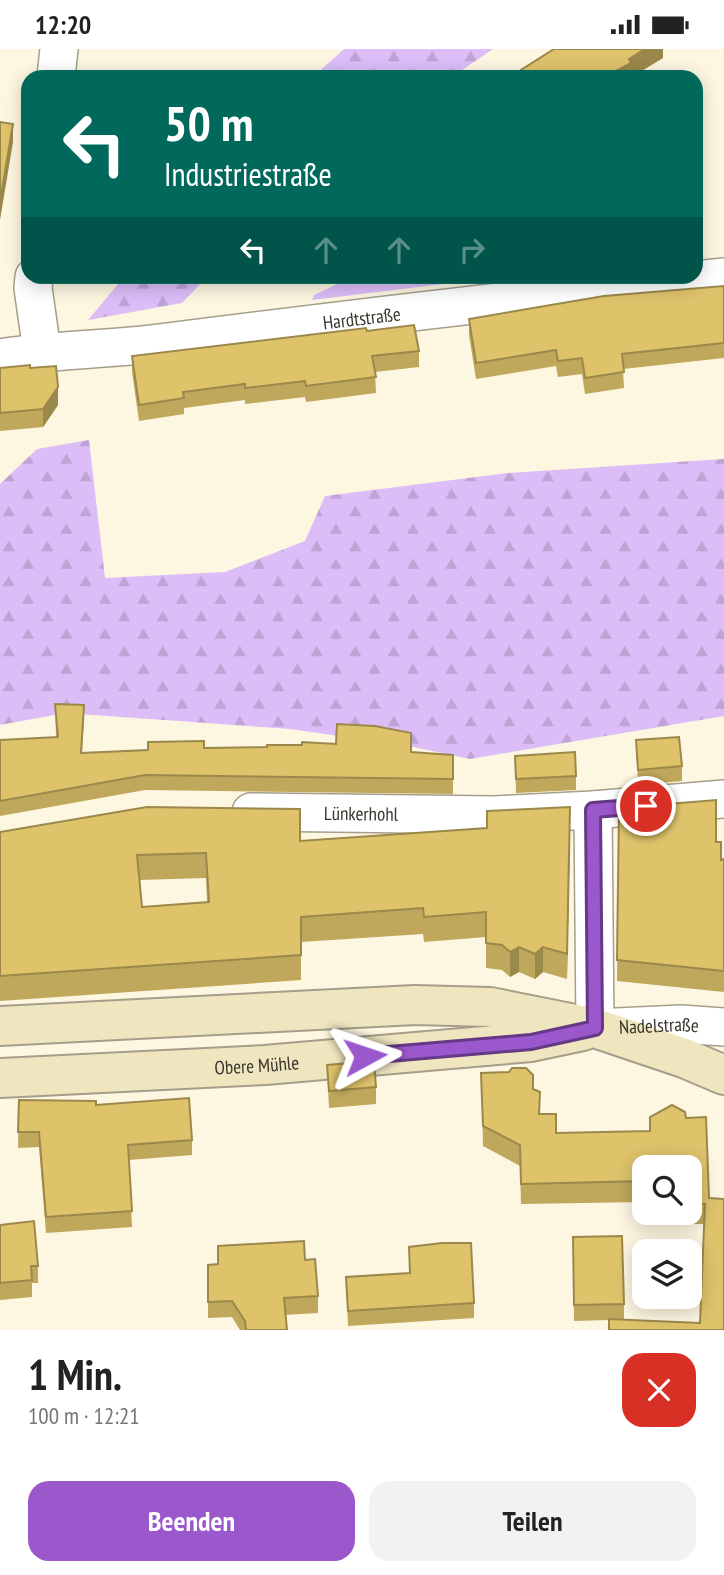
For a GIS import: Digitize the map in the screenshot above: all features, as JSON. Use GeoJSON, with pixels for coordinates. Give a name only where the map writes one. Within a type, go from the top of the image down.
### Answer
{"type":"FeatureCollection","features":[{"type":"Feature","properties":{"kind":"main road"},"geometry":{"type":"LineString","coordinates":[[0,1026],[415,1005],[489,1007],[595,1028],[684,1058],[724,1075]]}},
{"type":"Feature","properties":{"kind":"main road","name":"Obere Mühle"},"geometry":{"type":"LineString","coordinates":[[0,1077],[265,1065],[531,1042],[595,1028]]}},
{"type":"Feature","properties":{"kind":"street"},"geometry":{"type":"LineString","coordinates":[[57,70],[59,49]]}},
{"type":"Feature","properties":{"kind":"street","name":"Hardtstraße"},"geometry":{"type":"LineString","coordinates":[[703,279],[724,277]]}},
{"type":"Feature","properties":{"kind":"street"},"geometry":{"type":"LineString","coordinates":[[33,284],[42,351]]}},
{"type":"Feature","properties":{"kind":"street","name":"Hardtstraße"},"geometry":{"type":"LineString","coordinates":[[0,358],[42,351],[119,348],[661,284]]}},
{"type":"Feature","properties":{"kind":"street","name":"Lünkerhohl"},"geometry":{"type":"LineString","coordinates":[[215,812],[493,815],[724,799]]}},
{"type":"Feature","properties":{"kind":"street"},"geometry":{"type":"LineString","coordinates":[[593,810],[595,1028]]}},
{"type":"Feature","properties":{"kind":"street","name":"Nadelstraße"},"geometry":{"type":"LineString","coordinates":[[595,1028],[681,1024],[724,1027]]}},
{"type":"Feature","properties":{"kind":"green space"},"geometry":{"type":"Polygon","coordinates":[[[344,49],[493,49],[462,70],[321,70],[344,49]]]}},
{"type":"Feature","properties":{"kind":"green space"},"geometry":{"type":"Polygon","coordinates":[[[118,284],[200,284],[182,303],[88,320],[118,284]]]}},
{"type":"Feature","properties":{"kind":"green space"},"geometry":{"type":"Polygon","coordinates":[[[337,284],[443,284],[312,300],[314,295],[337,284]]]}},
{"type":"Feature","properties":{"kind":"green space"},"geometry":{"type":"Polygon","coordinates":[[[89,440],[105,578],[225,572],[305,541],[325,496],[508,473],[724,459],[724,716],[470,759],[409,746],[290,729],[65,713],[0,725],[0,484],[37,449],[89,440]]]}},
{"type":"Feature","properties":{"kind":"building"},"geometry":{"type":"Polygon","coordinates":[[[554,49],[645,49],[629,59],[631,63],[618,70],[521,70],[554,49]]]}},
{"type":"Feature","properties":{"kind":"building"},"geometry":{"type":"Polygon","coordinates":[[[0,122],[13,124],[0,202],[0,122]]]}},
{"type":"Feature","properties":{"kind":"building"},"geometry":{"type":"Polygon","coordinates":[[[724,286],[724,343],[622,354],[624,372],[585,378],[582,358],[558,361],[556,350],[476,363],[469,319],[604,296],[724,286]]]}},
{"type":"Feature","properties":{"kind":"building"},"geometry":{"type":"Polygon","coordinates":[[[414,325],[419,351],[372,356],[376,377],[306,386],[305,381],[245,388],[245,384],[183,392],[184,398],[139,405],[132,356],[366,328],[367,331],[414,325]]]}},
{"type":"Feature","properties":{"kind":"building"},"geometry":{"type":"Polygon","coordinates":[[[30,365],[30,368],[56,366],[58,387],[43,409],[0,413],[0,368],[30,365]]]}},
{"type":"Feature","properties":{"kind":"building"},"geometry":{"type":"Polygon","coordinates":[[[55,704],[84,705],[81,753],[148,750],[148,742],[204,741],[204,748],[302,745],[302,742],[336,744],[337,724],[375,726],[411,733],[411,752],[453,755],[453,779],[145,775],[0,801],[0,740],[58,737],[55,704]]]}},
{"type":"Feature","properties":{"kind":"building"},"geometry":{"type":"Polygon","coordinates":[[[679,737],[682,766],[638,770],[636,740],[679,737]]]}},
{"type":"Feature","properties":{"kind":"building"},"geometry":{"type":"Polygon","coordinates":[[[575,752],[576,776],[516,779],[515,756],[575,752]]]}},
{"type":"Feature","properties":{"kind":"building"},"geometry":{"type":"Polygon","coordinates":[[[716,800],[716,842],[721,842],[721,860],[724,859],[724,971],[617,960],[619,808],[716,800]]]}},
{"type":"Feature","properties":{"kind":"building"},"geometry":{"type":"Polygon","coordinates":[[[147,807],[300,809],[300,841],[487,828],[487,811],[570,807],[567,954],[543,947],[535,954],[519,947],[510,952],[502,945],[486,943],[486,912],[424,917],[423,908],[301,917],[301,955],[0,976],[0,832],[147,807]],[[206,853],[137,855],[142,907],[209,902],[206,853]]]}},
{"type":"Feature","properties":{"kind":"building"},"geometry":{"type":"Polygon","coordinates":[[[374,1061],[376,1087],[329,1091],[327,1065],[374,1061]]]}},
{"type":"Feature","properties":{"kind":"building"},"geometry":{"type":"Polygon","coordinates":[[[512,1068],[526,1068],[533,1075],[533,1089],[540,1092],[539,1114],[556,1114],[556,1133],[650,1131],[650,1117],[672,1105],[685,1112],[686,1118],[706,1117],[709,1198],[724,1199],[724,1330],[609,1330],[609,1319],[700,1323],[705,1204],[702,1204],[702,1155],[632,1155],[632,1181],[521,1184],[520,1145],[483,1126],[481,1073],[509,1072],[512,1068]]]}},
{"type":"Feature","properties":{"kind":"building"},"geometry":{"type":"Polygon","coordinates":[[[189,1098],[192,1140],[128,1145],[132,1211],[46,1217],[39,1132],[18,1132],[19,1100],[96,1101],[96,1105],[189,1098]]]}},
{"type":"Feature","properties":{"kind":"building"},"geometry":{"type":"Polygon","coordinates":[[[34,1221],[38,1266],[31,1266],[32,1280],[0,1283],[0,1225],[34,1221]]]}},
{"type":"Feature","properties":{"kind":"building"},"geometry":{"type":"Polygon","coordinates":[[[622,1236],[624,1304],[574,1305],[573,1237],[622,1236]]]}},
{"type":"Feature","properties":{"kind":"building"},"geometry":{"type":"Polygon","coordinates":[[[304,1241],[305,1260],[315,1259],[318,1296],[284,1298],[287,1330],[246,1330],[245,1321],[232,1301],[208,1302],[208,1265],[218,1264],[218,1246],[304,1241]]]}},
{"type":"Feature","properties":{"kind":"building"},"geometry":{"type":"Polygon","coordinates":[[[471,1243],[474,1303],[348,1311],[346,1277],[410,1273],[409,1247],[471,1243]]]}},
{"type":"Feature","properties":{"kind":"route"},"geometry":{"type":"LineString","coordinates":[[365,1056],[531,1042],[595,1028],[593,810],[646,806]]}}]}
